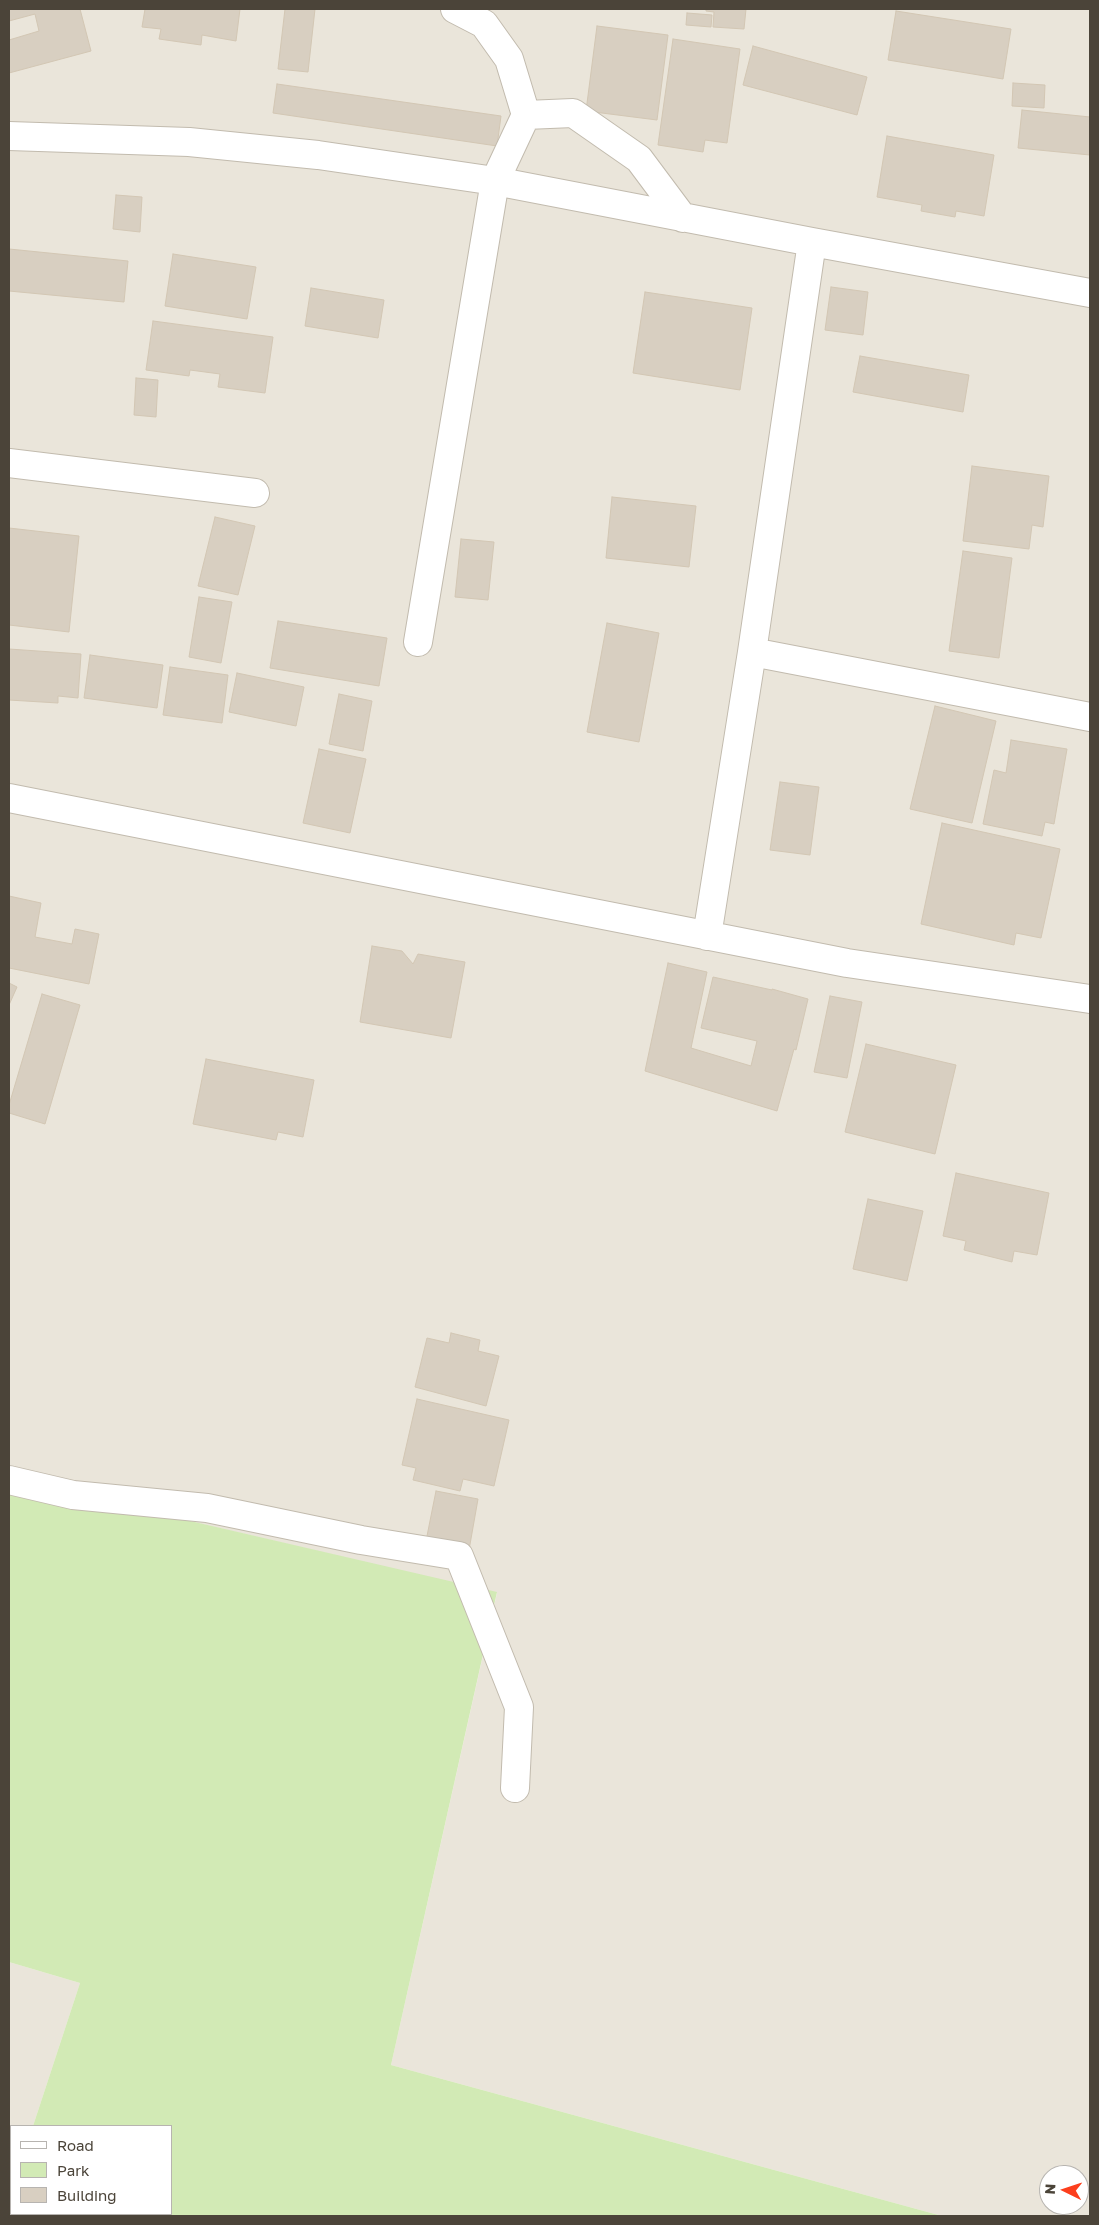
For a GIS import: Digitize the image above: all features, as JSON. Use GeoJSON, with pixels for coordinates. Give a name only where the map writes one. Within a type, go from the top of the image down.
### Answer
{"type":"FeatureCollection","features":[{"type":"Feature","properties":{"kind":"street"},"geometry":{"type":"LineString","coordinates":[[418,642],[495,182],[526,115],[508,59],[484,24],[455,9]]}},
{"type":"Feature","properties":{"kind":"street"},"geometry":{"type":"LineString","coordinates":[[526,115],[573,113],[640,159],[683,218]]}},
{"type":"Feature","properties":{"kind":"street"},"geometry":{"type":"LineString","coordinates":[[9,136],[189,142],[318,155],[495,182],[1090,293]]}},
{"type":"Feature","properties":{"kind":"street"},"geometry":{"type":"LineString","coordinates":[[707,936],[752,652],[812,242]]}},
{"type":"Feature","properties":{"kind":"street"},"geometry":{"type":"LineString","coordinates":[[9,463],[255,493]]}},
{"type":"Feature","properties":{"kind":"street"},"geometry":{"type":"LineString","coordinates":[[752,652],[1090,717]]}},
{"type":"Feature","properties":{"kind":"street"},"geometry":{"type":"LineString","coordinates":[[9,798],[847,963],[1090,999]]}},
{"type":"Feature","properties":{"kind":"street"},"geometry":{"type":"LineString","coordinates":[[9,1480],[74,1495],[206,1508],[361,1540],[459,1556],[519,1707],[515,1788]]}},
{"type":"Feature","properties":{"kind":"shaded area"},"geometry":{"type":"Polygon","coordinates":[[[9,9],[1090,9],[1090,2216],[942,2216],[391,2065],[497,1593],[9,1479],[9,9]]]}},
{"type":"Feature","properties":{"kind":"shaded area"},"geometry":{"type":"Polygon","coordinates":[[[9,1962],[80,1983],[33,2125],[10,2125],[9,2202],[9,1962]]]}},
{"type":"Feature","properties":{"kind":"green space"},"geometry":{"type":"Polygon","coordinates":[[[9,1479],[497,1592],[391,2065],[942,2216],[9,2216],[10,2198],[10,2215],[172,2215],[172,2125],[33,2125],[80,1983],[9,1962],[9,1479]]]}},
{"type":"Feature","properties":{"kind":"building"},"geometry":{"type":"Polygon","coordinates":[[[9,9],[80,9],[91,51],[9,73],[9,40],[39,31],[35,14],[9,21],[9,9]]]}},
{"type":"Feature","properties":{"kind":"building"},"geometry":{"type":"Polygon","coordinates":[[[145,9],[240,9],[236,41],[202,35],[201,45],[159,39],[161,29],[142,27],[145,9]]]}},
{"type":"Feature","properties":{"kind":"building"},"geometry":{"type":"Polygon","coordinates":[[[285,9],[315,9],[308,72],[278,69],[285,9]]]}},
{"type":"Feature","properties":{"kind":"building"},"geometry":{"type":"Polygon","coordinates":[[[706,9],[746,9],[744,29],[713,27],[714,12],[706,11],[706,9]]]}},
{"type":"Feature","properties":{"kind":"building"},"geometry":{"type":"Polygon","coordinates":[[[896,11],[1011,29],[1003,79],[888,60],[896,11]]]}},
{"type":"Feature","properties":{"kind":"building"},"geometry":{"type":"Polygon","coordinates":[[[687,13],[712,15],[711,27],[686,25],[687,13]]]}},
{"type":"Feature","properties":{"kind":"building"},"geometry":{"type":"Polygon","coordinates":[[[597,26],[668,35],[657,120],[586,111],[597,26]]]}},
{"type":"Feature","properties":{"kind":"building"},"geometry":{"type":"Polygon","coordinates":[[[673,39],[740,49],[727,143],[705,140],[703,152],[658,145],[673,39]]]}},
{"type":"Feature","properties":{"kind":"building"},"geometry":{"type":"Polygon","coordinates":[[[753,46],[867,77],[857,115],[743,85],[753,46]]]}},
{"type":"Feature","properties":{"kind":"building"},"geometry":{"type":"Polygon","coordinates":[[[1013,83],[1045,85],[1044,108],[1012,106],[1013,83]]]}},
{"type":"Feature","properties":{"kind":"building"},"geometry":{"type":"Polygon","coordinates":[[[277,84],[501,116],[497,146],[273,113],[277,84]]]}},
{"type":"Feature","properties":{"kind":"building"},"geometry":{"type":"Polygon","coordinates":[[[1022,110],[1090,117],[1090,155],[1018,148],[1022,110]]]}},
{"type":"Feature","properties":{"kind":"building"},"geometry":{"type":"Polygon","coordinates":[[[887,136],[994,155],[984,216],[956,211],[955,217],[921,211],[922,205],[877,197],[887,136]]]}},
{"type":"Feature","properties":{"kind":"building"},"geometry":{"type":"Polygon","coordinates":[[[116,195],[142,197],[140,232],[113,229],[116,195]]]}},
{"type":"Feature","properties":{"kind":"building"},"geometry":{"type":"Polygon","coordinates":[[[9,249],[128,261],[124,302],[9,291],[9,249]]]}},
{"type":"Feature","properties":{"kind":"building"},"geometry":{"type":"Polygon","coordinates":[[[173,254],[256,267],[247,319],[165,306],[173,254]]]}},
{"type":"Feature","properties":{"kind":"building"},"geometry":{"type":"Polygon","coordinates":[[[831,287],[868,292],[863,335],[825,330],[831,287]]]}},
{"type":"Feature","properties":{"kind":"building"},"geometry":{"type":"Polygon","coordinates":[[[311,288],[384,300],[378,338],[305,326],[311,288]]]}},
{"type":"Feature","properties":{"kind":"building"},"geometry":{"type":"Polygon","coordinates":[[[645,292],[752,308],[740,390],[633,373],[645,292]]]}},
{"type":"Feature","properties":{"kind":"building"},"geometry":{"type":"Polygon","coordinates":[[[153,321],[273,337],[265,393],[218,387],[220,374],[190,370],[189,376],[146,370],[153,321]]]}},
{"type":"Feature","properties":{"kind":"building"},"geometry":{"type":"Polygon","coordinates":[[[860,356],[969,375],[963,412],[853,392],[860,356]]]}},
{"type":"Feature","properties":{"kind":"building"},"geometry":{"type":"Polygon","coordinates":[[[136,378],[158,380],[156,417],[134,415],[136,378]]]}},
{"type":"Feature","properties":{"kind":"building"},"geometry":{"type":"Polygon","coordinates":[[[972,466],[1049,476],[1043,527],[1032,525],[1029,549],[963,541],[972,466]]]}},
{"type":"Feature","properties":{"kind":"building"},"geometry":{"type":"Polygon","coordinates":[[[612,497],[696,506],[689,567],[606,558],[612,497]]]}},
{"type":"Feature","properties":{"kind":"building"},"geometry":{"type":"Polygon","coordinates":[[[215,517],[255,526],[238,595],[198,586],[215,517]]]}},
{"type":"Feature","properties":{"kind":"building"},"geometry":{"type":"Polygon","coordinates":[[[9,528],[79,536],[69,632],[9,625],[9,528]]]}},
{"type":"Feature","properties":{"kind":"building"},"geometry":{"type":"Polygon","coordinates":[[[461,539],[494,542],[488,600],[455,597],[461,539]]]}},
{"type":"Feature","properties":{"kind":"building"},"geometry":{"type":"Polygon","coordinates":[[[963,551],[1012,558],[999,658],[949,651],[963,551]]]}},
{"type":"Feature","properties":{"kind":"building"},"geometry":{"type":"Polygon","coordinates":[[[199,597],[232,602],[221,663],[189,657],[199,597]]]}},
{"type":"Feature","properties":{"kind":"building"},"geometry":{"type":"Polygon","coordinates":[[[278,621],[387,638],[379,686],[270,668],[278,621]]]}},
{"type":"Feature","properties":{"kind":"building"},"geometry":{"type":"Polygon","coordinates":[[[607,623],[659,633],[639,742],[587,732],[607,623]]]}},
{"type":"Feature","properties":{"kind":"building"},"geometry":{"type":"Polygon","coordinates":[[[9,649],[81,654],[78,698],[58,696],[58,703],[9,700],[9,649]]]}},
{"type":"Feature","properties":{"kind":"building"},"geometry":{"type":"Polygon","coordinates":[[[90,655],[163,665],[157,708],[84,698],[90,655]]]}},
{"type":"Feature","properties":{"kind":"building"},"geometry":{"type":"Polygon","coordinates":[[[170,667],[228,675],[222,723],[163,715],[170,667]]]}},
{"type":"Feature","properties":{"kind":"building"},"geometry":{"type":"Polygon","coordinates":[[[237,673],[304,687],[296,726],[229,712],[237,673]]]}},
{"type":"Feature","properties":{"kind":"building"},"geometry":{"type":"Polygon","coordinates":[[[339,694],[372,701],[363,751],[329,744],[339,694]]]}},
{"type":"Feature","properties":{"kind":"building"},"geometry":{"type":"Polygon","coordinates":[[[935,706],[996,721],[972,823],[910,809],[935,706]]]}},
{"type":"Feature","properties":{"kind":"building"},"geometry":{"type":"Polygon","coordinates":[[[1011,740],[1067,749],[1054,824],[1045,822],[1042,836],[983,824],[994,770],[1006,773],[1011,740]]]}},
{"type":"Feature","properties":{"kind":"building"},"geometry":{"type":"Polygon","coordinates":[[[319,749],[366,759],[350,833],[303,823],[319,749]]]}},
{"type":"Feature","properties":{"kind":"building"},"geometry":{"type":"Polygon","coordinates":[[[780,782],[819,787],[810,855],[770,850],[780,782]]]}},
{"type":"Feature","properties":{"kind":"building"},"geometry":{"type":"Polygon","coordinates":[[[942,823],[1060,849],[1041,938],[1016,933],[1014,945],[921,924],[942,823]]]}},
{"type":"Feature","properties":{"kind":"building"},"geometry":{"type":"Polygon","coordinates":[[[9,896],[41,903],[35,937],[72,944],[75,929],[99,934],[89,984],[9,968],[9,896]]]}},
{"type":"Feature","properties":{"kind":"building"},"geometry":{"type":"Polygon","coordinates":[[[372,946],[402,951],[413,964],[418,954],[465,962],[451,1038],[360,1022],[372,946]]]}},
{"type":"Feature","properties":{"kind":"building"},"geometry":{"type":"Polygon","coordinates":[[[668,963],[707,972],[691,1048],[751,1066],[757,1041],[701,1028],[713,977],[772,989],[808,999],[796,1050],[794,1049],[777,1111],[645,1071],[668,963]]]}},
{"type":"Feature","properties":{"kind":"building"},"geometry":{"type":"Polygon","coordinates":[[[9,983],[17,987],[9,1005],[9,983]]]}},
{"type":"Feature","properties":{"kind":"building"},"geometry":{"type":"Polygon","coordinates":[[[42,994],[80,1005],[45,1124],[9,1113],[9,1105],[42,994]]]}},
{"type":"Feature","properties":{"kind":"building"},"geometry":{"type":"Polygon","coordinates":[[[830,996],[862,1002],[847,1078],[814,1072],[830,996]]]}},
{"type":"Feature","properties":{"kind":"building"},"geometry":{"type":"Polygon","coordinates":[[[866,1044],[956,1065],[935,1154],[845,1132],[866,1044]]]}},
{"type":"Feature","properties":{"kind":"building"},"geometry":{"type":"Polygon","coordinates":[[[206,1059],[314,1080],[303,1137],[278,1132],[276,1140],[193,1124],[206,1059]]]}},
{"type":"Feature","properties":{"kind":"building"},"geometry":{"type":"Polygon","coordinates":[[[956,1173],[1049,1193],[1037,1255],[1014,1251],[1012,1262],[964,1250],[966,1241],[943,1236],[956,1173]]]}},
{"type":"Feature","properties":{"kind":"building"},"geometry":{"type":"Polygon","coordinates":[[[868,1199],[923,1211],[907,1281],[853,1269],[868,1199]]]}},
{"type":"Feature","properties":{"kind":"building"},"geometry":{"type":"Polygon","coordinates":[[[451,1333],[480,1340],[478,1351],[499,1356],[486,1406],[415,1387],[427,1338],[449,1343],[451,1333]]]}},
{"type":"Feature","properties":{"kind":"building"},"geometry":{"type":"Polygon","coordinates":[[[417,1399],[509,1420],[494,1486],[463,1479],[460,1491],[413,1480],[416,1468],[402,1465],[417,1399]]]}},
{"type":"Feature","properties":{"kind":"building"},"geometry":{"type":"Polygon","coordinates":[[[436,1491],[478,1499],[469,1550],[426,1541],[436,1491]]]}}]}
